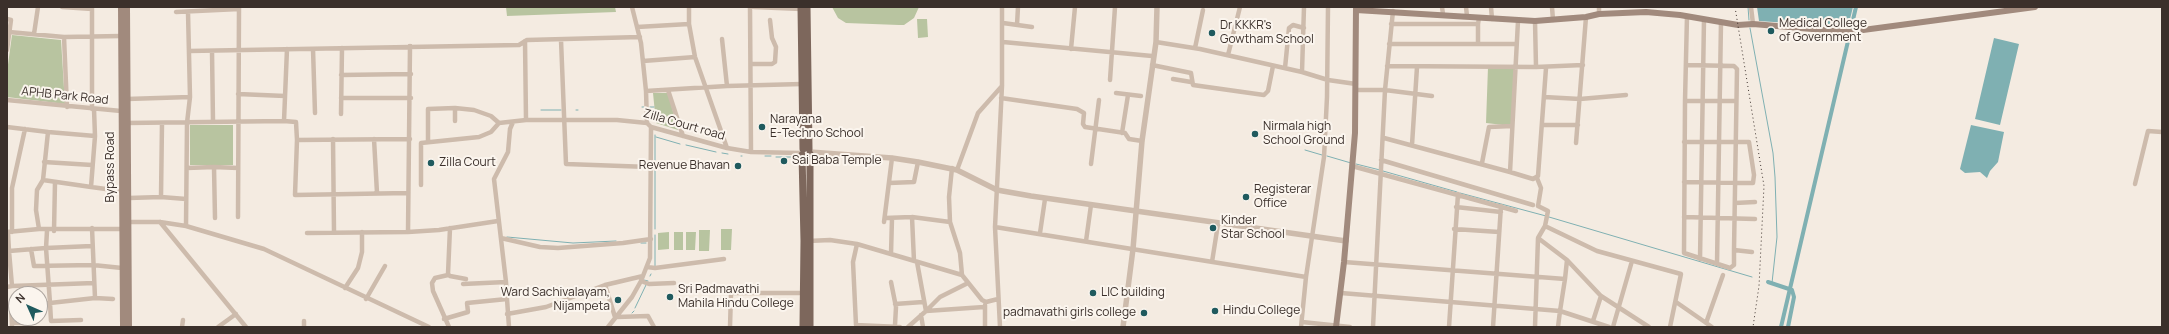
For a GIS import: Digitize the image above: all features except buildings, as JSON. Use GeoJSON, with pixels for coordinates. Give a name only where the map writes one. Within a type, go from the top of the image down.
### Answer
{"type":"FeatureCollection","features":[{"type":"Feature","properties":{"kind":"main road","name":"Bypass Road"},"geometry":{"type":"LineString","coordinates":[[120,7],[123,327]]}},
{"type":"Feature","properties":{"kind":"main road","name":"Bypass Road"},"geometry":{"type":"LineString","coordinates":[[127,7],[129,327]]}},
{"type":"Feature","properties":{"kind":"main road"},"geometry":{"type":"LineString","coordinates":[[1336,327],[1341,293],[1352,164],[1356,87],[1356,9],[1467,16],[1478,21],[1492,19],[1536,21],[1586,17],[1599,10],[1646,9],[1738,24],[1851,32],[1925,20],[2035,7]]}},
{"type":"Feature","properties":{"kind":"main road"},"geometry":{"type":"LineString","coordinates":[[803,8],[802,84],[806,152]]}},
{"type":"Feature","properties":{"kind":"main road"},"geometry":{"type":"LineString","coordinates":[[803,8],[810,327]]}},
{"type":"Feature","properties":{"kind":"main road"},"geometry":{"type":"LineString","coordinates":[[803,327],[803,293],[807,241]]}},
{"type":"Feature","properties":{"kind":"street"},"geometry":{"type":"LineString","coordinates":[[34,34],[38,7]]}},
{"type":"Feature","properties":{"kind":"street"},"geometry":{"type":"LineString","coordinates":[[62,7],[92,8],[93,109],[95,136],[90,187]]}},
{"type":"Feature","properties":{"kind":"street"},"geometry":{"type":"LineString","coordinates":[[632,7],[640,37],[646,91],[647,123]]}},
{"type":"Feature","properties":{"kind":"street"},"geometry":{"type":"LineString","coordinates":[[689,7],[689,24],[695,57],[727,148]]}},
{"type":"Feature","properties":{"kind":"street"},"geometry":{"type":"LineString","coordinates":[[750,7],[751,152]]}},
{"type":"Feature","properties":{"kind":"street"},"geometry":{"type":"LineString","coordinates":[[754,7],[803,8]]}},
{"type":"Feature","properties":{"kind":"street"},"geometry":{"type":"LineString","coordinates":[[1000,327],[995,227],[1002,98],[1002,7]]}},
{"type":"Feature","properties":{"kind":"street"},"geometry":{"type":"LineString","coordinates":[[1017,25],[1018,7]]}},
{"type":"Feature","properties":{"kind":"street"},"geometry":{"type":"LineString","coordinates":[[1071,49],[1076,7]]}},
{"type":"Feature","properties":{"kind":"street"},"geometry":{"type":"LineString","coordinates":[[1110,80],[1115,7]]}},
{"type":"Feature","properties":{"kind":"street"},"geometry":{"type":"LineString","coordinates":[[1123,327],[1133,249],[1142,141],[1152,56],[1156,42],[1157,7]]}},
{"type":"Feature","properties":{"kind":"street"},"geometry":{"type":"LineString","coordinates":[[1228,55],[1240,7]]}},
{"type":"Feature","properties":{"kind":"street"},"geometry":{"type":"LineString","coordinates":[[1302,72],[1304,7]]}},
{"type":"Feature","properties":{"kind":"street"},"geometry":{"type":"LineString","coordinates":[[1328,7],[1328,80],[1324,155],[1306,277],[1302,324],[1350,327]]}},
{"type":"Feature","properties":{"kind":"street"},"geometry":{"type":"LineString","coordinates":[[1442,7],[1442,14]]}},
{"type":"Feature","properties":{"kind":"street"},"geometry":{"type":"LineString","coordinates":[[1466,7],[1467,16]]}},
{"type":"Feature","properties":{"kind":"street"},"geometry":{"type":"LineString","coordinates":[[1492,7],[1492,19]]}},
{"type":"Feature","properties":{"kind":"street"},"geometry":{"type":"LineString","coordinates":[[1552,7],[1553,20]]}},
{"type":"Feature","properties":{"kind":"street"},"geometry":{"type":"LineString","coordinates":[[1751,7],[1753,24]]}},
{"type":"Feature","properties":{"kind":"street"},"geometry":{"type":"LineString","coordinates":[[176,12],[239,8],[238,217]]}},
{"type":"Feature","properties":{"kind":"street"},"geometry":{"type":"LineString","coordinates":[[1195,48],[1203,10]]}},
{"type":"Feature","properties":{"kind":"street"},"geometry":{"type":"LineString","coordinates":[[1373,327],[1382,173],[1381,160],[1384,138],[1385,90],[1393,11]]}},
{"type":"Feature","properties":{"kind":"street"},"geometry":{"type":"LineString","coordinates":[[186,226],[187,123],[190,97],[188,12]]}},
{"type":"Feature","properties":{"kind":"street"},"geometry":{"type":"LineString","coordinates":[[1686,66],[1734,66],[1737,69],[1735,219],[1732,268],[1700,259],[1684,252],[1684,142],[1687,16]]}},
{"type":"Feature","properties":{"kind":"street"},"geometry":{"type":"LineString","coordinates":[[1576,143],[1586,17]]}},
{"type":"Feature","properties":{"kind":"street"},"geometry":{"type":"LineString","coordinates":[[1700,259],[1704,19]]}},
{"type":"Feature","properties":{"kind":"street"},"geometry":{"type":"LineString","coordinates":[[7,20],[11,20],[7,50]]}},
{"type":"Feature","properties":{"kind":"street"},"geometry":{"type":"LineString","coordinates":[[751,64],[772,64],[775,62],[776,47],[772,38],[770,20]]}},
{"type":"Feature","properties":{"kind":"street"},"geometry":{"type":"LineString","coordinates":[[1391,24],[1478,21],[1478,44]]}},
{"type":"Feature","properties":{"kind":"street"},"geometry":{"type":"LineString","coordinates":[[1510,172],[1518,21]]}},
{"type":"Feature","properties":{"kind":"street"},"geometry":{"type":"LineString","coordinates":[[1536,21],[1536,67]]}},
{"type":"Feature","properties":{"kind":"street"},"geometry":{"type":"LineString","coordinates":[[1717,264],[1721,22]]}},
{"type":"Feature","properties":{"kind":"street"},"geometry":{"type":"LineString","coordinates":[[1003,23],[1032,27]]}},
{"type":"Feature","properties":{"kind":"street"},"geometry":{"type":"LineString","coordinates":[[637,27],[689,24]]}},
{"type":"Feature","properties":{"kind":"street"},"geometry":{"type":"LineString","coordinates":[[1285,68],[1289,28],[1293,25],[1304,28]]}},
{"type":"Feature","properties":{"kind":"street"},"geometry":{"type":"LineString","coordinates":[[9,32],[64,37],[92,38],[121,36]]}},
{"type":"Feature","properties":{"kind":"street"},"geometry":{"type":"LineString","coordinates":[[64,37],[68,107]]}},
{"type":"Feature","properties":{"kind":"street"},"geometry":{"type":"LineString","coordinates":[[189,51],[519,45],[525,41],[640,37]]}},
{"type":"Feature","properties":{"kind":"street"},"geometry":{"type":"LineString","coordinates":[[722,39],[727,86]]}},
{"type":"Feature","properties":{"kind":"street"},"geometry":{"type":"LineString","coordinates":[[561,40],[565,120],[565,162],[567,165],[649,167]]}},
{"type":"Feature","properties":{"kind":"street"},"geometry":{"type":"LineString","coordinates":[[525,41],[526,120]]}},
{"type":"Feature","properties":{"kind":"street"},"geometry":{"type":"LineString","coordinates":[[1003,42],[1152,56]]}},
{"type":"Feature","properties":{"kind":"street"},"geometry":{"type":"LineString","coordinates":[[1156,42],[1228,55],[1302,72],[1356,87],[1432,96]]}},
{"type":"Feature","properties":{"kind":"street"},"geometry":{"type":"LineString","coordinates":[[1389,44],[1516,44]]}},
{"type":"Feature","properties":{"kind":"street"},"geometry":{"type":"LineString","coordinates":[[408,232],[411,98],[410,46]]}},
{"type":"Feature","properties":{"kind":"street"},"geometry":{"type":"LineString","coordinates":[[341,114],[342,48]]}},
{"type":"Feature","properties":{"kind":"street"},"geometry":{"type":"LineString","coordinates":[[284,121],[287,49]]}},
{"type":"Feature","properties":{"kind":"street"},"geometry":{"type":"LineString","coordinates":[[313,49],[315,113]]}},
{"type":"Feature","properties":{"kind":"street"},"geometry":{"type":"LineString","coordinates":[[212,51],[212,122]]}},
{"type":"Feature","properties":{"kind":"street"},"geometry":{"type":"LineString","coordinates":[[643,61],[695,57]]}},
{"type":"Feature","properties":{"kind":"street"},"geometry":{"type":"LineString","coordinates":[[1152,65],[1190,72],[1192,74],[1191,82]]}},
{"type":"Feature","properties":{"kind":"street"},"geometry":{"type":"LineString","coordinates":[[1387,66],[1546,68],[1583,65]]}},
{"type":"Feature","properties":{"kind":"street"},"geometry":{"type":"LineString","coordinates":[[1173,79],[1191,82],[1192,85],[1195,86],[1264,95],[1268,91],[1273,66]]}},
{"type":"Feature","properties":{"kind":"street"},"geometry":{"type":"LineString","coordinates":[[1412,145],[1417,67]]}},
{"type":"Feature","properties":{"kind":"street"},"geometry":{"type":"LineString","coordinates":[[1535,327],[1538,238],[1545,226],[1548,211],[1538,206],[1541,188],[1537,178],[1543,125],[1546,68]]}},
{"type":"Feature","properties":{"kind":"street"},"geometry":{"type":"LineString","coordinates":[[341,75],[411,74]]}},
{"type":"Feature","properties":{"kind":"street"},"geometry":{"type":"LineString","coordinates":[[646,91],[727,86],[802,84]]}},
{"type":"Feature","properties":{"kind":"street"},"geometry":{"type":"LineString","coordinates":[[998,299],[986,302],[980,298],[962,275],[960,253],[950,222],[949,197],[954,169],[978,113],[1002,86]]}},
{"type":"Feature","properties":{"kind":"street"},"geometry":{"type":"LineString","coordinates":[[668,90],[684,136]]}},
{"type":"Feature","properties":{"kind":"street"},"geometry":{"type":"LineString","coordinates":[[238,94],[285,96]]}},
{"type":"Feature","properties":{"kind":"street"},"geometry":{"type":"LineString","coordinates":[[1116,94],[1140,96]]}},
{"type":"Feature","properties":{"kind":"street"},"geometry":{"type":"LineString","coordinates":[[1122,133],[1128,95]]}},
{"type":"Feature","properties":{"kind":"street"},"geometry":{"type":"LineString","coordinates":[[1544,97],[1580,99],[1626,95]]}},
{"type":"Feature","properties":{"kind":"street"},"geometry":{"type":"LineString","coordinates":[[127,99],[190,97]]}},
{"type":"Feature","properties":{"kind":"street"},"geometry":{"type":"LineString","coordinates":[[341,98],[411,98]]}},
{"type":"Feature","properties":{"kind":"street"},"geometry":{"type":"LineString","coordinates":[[1002,98],[1077,109],[1084,113],[1084,126],[1126,133],[1129,139],[1142,141]]}},
{"type":"Feature","properties":{"kind":"street","name":"APHB Park Road"},"geometry":{"type":"LineString","coordinates":[[7,100],[121,111]]}},
{"type":"Feature","properties":{"kind":"street"},"geometry":{"type":"LineString","coordinates":[[1091,164],[1099,100]]}},
{"type":"Feature","properties":{"kind":"street"},"geometry":{"type":"LineString","coordinates":[[1685,101],[1736,101]]}},
{"type":"Feature","properties":{"kind":"street"},"geometry":{"type":"LineString","coordinates":[[455,108],[455,121]]}},
{"type":"Feature","properties":{"kind":"street"},"geometry":{"type":"LineString","coordinates":[[421,184],[421,143],[479,138],[491,132],[499,123],[491,116],[474,110],[455,108],[428,109],[428,142]]}},
{"type":"Feature","properties":{"kind":"street","name":"Zilla Court road"},"geometry":{"type":"LineString","coordinates":[[499,123],[526,120],[617,120],[647,123],[651,127],[727,148],[751,152],[806,152]]}},
{"type":"Feature","properties":{"kind":"street"},"geometry":{"type":"LineString","coordinates":[[127,123],[296,122],[297,140],[295,195],[335,195],[376,192],[408,193]]}},
{"type":"Feature","properties":{"kind":"street"},"geometry":{"type":"LineString","coordinates":[[508,327],[506,282],[494,179],[508,152],[510,129],[513,122]]}},
{"type":"Feature","properties":{"kind":"street"},"geometry":{"type":"LineString","coordinates":[[161,197],[162,123]]}},
{"type":"Feature","properties":{"kind":"street"},"geometry":{"type":"LineString","coordinates":[[1543,125],[1578,125]]}},
{"type":"Feature","properties":{"kind":"street"},"geometry":{"type":"LineString","coordinates":[[1482,163],[1488,128],[1490,126],[1512,126]]}},
{"type":"Feature","properties":{"kind":"street"},"geometry":{"type":"LineString","coordinates":[[7,127],[95,136]]}},
{"type":"Feature","properties":{"kind":"street"},"geometry":{"type":"LineString","coordinates":[[608,327],[626,307],[641,281],[650,258],[651,239],[649,167],[651,127]]}},
{"type":"Feature","properties":{"kind":"street"},"geometry":{"type":"LineString","coordinates":[[9,286],[9,232],[12,188],[25,129]]}},
{"type":"Feature","properties":{"kind":"street"},"geometry":{"type":"LineString","coordinates":[[2135,184],[2148,131],[2162,132]]}},
{"type":"Feature","properties":{"kind":"street"},"geometry":{"type":"LineString","coordinates":[[39,229],[36,210],[37,190],[43,180],[48,132]]}},
{"type":"Feature","properties":{"kind":"street"},"geometry":{"type":"LineString","coordinates":[[297,140],[374,138],[410,139]]}},
{"type":"Feature","properties":{"kind":"street"},"geometry":{"type":"LineString","coordinates":[[374,138],[376,192]]}},
{"type":"Feature","properties":{"kind":"street"},"geometry":{"type":"LineString","coordinates":[[1384,138],[1482,163],[1533,179],[1537,178]]}},
{"type":"Feature","properties":{"kind":"street"},"geometry":{"type":"LineString","coordinates":[[333,139],[335,195],[334,232]]}},
{"type":"Feature","properties":{"kind":"street"},"geometry":{"type":"LineString","coordinates":[[1684,142],[1749,142],[1754,175],[1753,183],[1735,184],[1718,182],[1684,182]]}},
{"type":"Feature","properties":{"kind":"street"},"geometry":{"type":"LineString","coordinates":[[806,152],[892,158],[918,162],[954,169],[997,190],[1218,224],[1346,241]]}},
{"type":"Feature","properties":{"kind":"street"},"geometry":{"type":"LineString","coordinates":[[892,158],[885,220],[892,218],[912,217],[950,222]]}},
{"type":"Feature","properties":{"kind":"street"},"geometry":{"type":"LineString","coordinates":[[1381,160],[1533,205]]}},
{"type":"Feature","properties":{"kind":"street"},"geometry":{"type":"LineString","coordinates":[[44,162],[92,165]]}},
{"type":"Feature","properties":{"kind":"street"},"geometry":{"type":"LineString","coordinates":[[889,183],[914,182],[918,162]]}},
{"type":"Feature","properties":{"kind":"street"},"geometry":{"type":"LineString","coordinates":[[1352,164],[1458,194],[1501,209]]}},
{"type":"Feature","properties":{"kind":"street"},"geometry":{"type":"LineString","coordinates":[[214,167],[215,218]]}},
{"type":"Feature","properties":{"kind":"street"},"geometry":{"type":"LineString","coordinates":[[187,168],[238,168]]}},
{"type":"Feature","properties":{"kind":"street"},"geometry":{"type":"LineString","coordinates":[[43,180],[121,192]]}},
{"type":"Feature","properties":{"kind":"street"},"geometry":{"type":"LineString","coordinates":[[54,231],[55,182]]}},
{"type":"Feature","properties":{"kind":"street"},"geometry":{"type":"LineString","coordinates":[[1449,327],[1451,270],[1458,194]]}},
{"type":"Feature","properties":{"kind":"street"},"geometry":{"type":"LineString","coordinates":[[129,198],[161,197],[186,199]]}},
{"type":"Feature","properties":{"kind":"street"},"geometry":{"type":"LineString","coordinates":[[1040,233],[1045,198]]}},
{"type":"Feature","properties":{"kind":"street"},"geometry":{"type":"LineString","coordinates":[[1735,202],[1755,202]]}},
{"type":"Feature","properties":{"kind":"street"},"geometry":{"type":"LineString","coordinates":[[1086,241],[1091,205]]}},
{"type":"Feature","properties":{"kind":"street"},"geometry":{"type":"LineString","coordinates":[[1456,207],[1516,211]]}},
{"type":"Feature","properties":{"kind":"street"},"geometry":{"type":"LineString","coordinates":[[1493,327],[1501,209]]}},
{"type":"Feature","properties":{"kind":"street"},"geometry":{"type":"LineString","coordinates":[[912,217],[916,262],[926,311]]}},
{"type":"Feature","properties":{"kind":"street"},"geometry":{"type":"LineString","coordinates":[[1684,217],[1755,219]]}},
{"type":"Feature","properties":{"kind":"street"},"geometry":{"type":"LineString","coordinates":[[891,254],[892,218]]}},
{"type":"Feature","properties":{"kind":"street"},"geometry":{"type":"LineString","coordinates":[[307,233],[408,232],[498,221]]}},
{"type":"Feature","properties":{"kind":"street"},"geometry":{"type":"LineString","coordinates":[[129,222],[160,222],[186,226],[264,249],[366,299],[429,327]]}},
{"type":"Feature","properties":{"kind":"street"},"geometry":{"type":"LineString","coordinates":[[160,222],[246,327]]}},
{"type":"Feature","properties":{"kind":"street"},"geometry":{"type":"LineString","coordinates":[[1212,262],[1218,224]]}},
{"type":"Feature","properties":{"kind":"street"},"geometry":{"type":"LineString","coordinates":[[1545,226],[1597,251],[1681,274],[1670,327]]}},
{"type":"Feature","properties":{"kind":"street"},"geometry":{"type":"LineString","coordinates":[[995,227],[1040,233],[1306,277]]}},
{"type":"Feature","properties":{"kind":"street"},"geometry":{"type":"LineString","coordinates":[[9,232],[39,229],[47,231],[92,228],[122,229]]}},
{"type":"Feature","properties":{"kind":"street"},"geometry":{"type":"LineString","coordinates":[[92,228],[96,298]]}},
{"type":"Feature","properties":{"kind":"street"},"geometry":{"type":"LineString","coordinates":[[448,275],[450,228]]}},
{"type":"Feature","properties":{"kind":"street"},"geometry":{"type":"LineString","coordinates":[[1454,228],[1499,232]]}},
{"type":"Feature","properties":{"kind":"street"},"geometry":{"type":"LineString","coordinates":[[47,231],[46,248],[51,327]]}},
{"type":"Feature","properties":{"kind":"street"},"geometry":{"type":"LineString","coordinates":[[345,288],[358,268],[362,252],[362,232]]}},
{"type":"Feature","properties":{"kind":"street"},"geometry":{"type":"LineString","coordinates":[[501,238],[540,247],[558,248],[623,243],[651,239]]}},
{"type":"Feature","properties":{"kind":"street"},"geometry":{"type":"LineString","coordinates":[[1538,238],[1567,260],[1601,296],[1649,327]]}},
{"type":"Feature","properties":{"kind":"street"},"geometry":{"type":"LineString","coordinates":[[807,241],[830,240],[856,244],[962,275]]}},
{"type":"Feature","properties":{"kind":"street"},"geometry":{"type":"LineString","coordinates":[[856,244],[853,262],[856,325],[898,326],[891,282]]}},
{"type":"Feature","properties":{"kind":"street"},"geometry":{"type":"LineString","coordinates":[[9,250],[92,246]]}},
{"type":"Feature","properties":{"kind":"street"},"geometry":{"type":"LineString","coordinates":[[31,249],[34,266],[47,267],[93,265],[122,268]]}},
{"type":"Feature","properties":{"kind":"street"},"geometry":{"type":"LineString","coordinates":[[1734,250],[1752,252]]}},
{"type":"Feature","properties":{"kind":"street"},"geometry":{"type":"LineString","coordinates":[[647,267],[655,268],[724,259]]}},
{"type":"Feature","properties":{"kind":"street"},"geometry":{"type":"LineString","coordinates":[[1558,327],[1567,260]]}},
{"type":"Feature","properties":{"kind":"street"},"geometry":{"type":"LineString","coordinates":[[1613,327],[1632,261]]}},
{"type":"Feature","properties":{"kind":"street"},"geometry":{"type":"LineString","coordinates":[[1344,262],[1565,279]]}},
{"type":"Feature","properties":{"kind":"street"},"geometry":{"type":"LineString","coordinates":[[366,299],[385,266]]}},
{"type":"Feature","properties":{"kind":"street"},"geometry":{"type":"LineString","coordinates":[[449,327],[444,319],[433,291],[432,283],[435,278],[448,275],[466,279]]}},
{"type":"Feature","properties":{"kind":"street"},"geometry":{"type":"LineString","coordinates":[[1706,323],[1723,275]]}},
{"type":"Feature","properties":{"kind":"street"},"geometry":{"type":"LineString","coordinates":[[508,314],[546,307],[605,285],[643,276]]}},
{"type":"Feature","properties":{"kind":"street"},"geometry":{"type":"LineString","coordinates":[[641,281],[649,284],[674,283]]}},
{"type":"Feature","properties":{"kind":"street"},"geometry":{"type":"LineString","coordinates":[[463,284],[506,282]]}},
{"type":"Feature","properties":{"kind":"street"},"geometry":{"type":"LineString","coordinates":[[22,286],[94,283]]}},
{"type":"Feature","properties":{"kind":"street"},"geometry":{"type":"LineString","coordinates":[[908,327],[940,297],[968,283]]}},
{"type":"Feature","properties":{"kind":"street"},"geometry":{"type":"LineString","coordinates":[[605,285],[616,317]]}},
{"type":"Feature","properties":{"kind":"street"},"geometry":{"type":"LineString","coordinates":[[730,327],[731,293],[803,293]]}},
{"type":"Feature","properties":{"kind":"street"},"geometry":{"type":"LineString","coordinates":[[1341,293],[1494,304],[1560,311],[1608,327]]}},
{"type":"Feature","properties":{"kind":"street"},"geometry":{"type":"LineString","coordinates":[[1593,321],[1601,296]]}},
{"type":"Feature","properties":{"kind":"street"},"geometry":{"type":"LineString","coordinates":[[50,303],[96,298],[113,299]]}},
{"type":"Feature","properties":{"kind":"street"},"geometry":{"type":"LineString","coordinates":[[444,319],[468,312],[467,303],[507,299]]}},
{"type":"Feature","properties":{"kind":"street"},"geometry":{"type":"LineString","coordinates":[[895,304],[923,302]]}},
{"type":"Feature","properties":{"kind":"street"},"geometry":{"type":"LineString","coordinates":[[985,327],[984,307],[986,302]]}},
{"type":"Feature","properties":{"kind":"street"},"geometry":{"type":"LineString","coordinates":[[1676,302],[1712,327]]}},
{"type":"Feature","properties":{"kind":"street"},"geometry":{"type":"LineString","coordinates":[[926,311],[984,307]]}},
{"type":"Feature","properties":{"kind":"street"},"geometry":{"type":"LineString","coordinates":[[218,327],[236,314]]}},
{"type":"Feature","properties":{"kind":"street"},"geometry":{"type":"LineString","coordinates":[[921,315],[923,327]]}},
{"type":"Feature","properties":{"kind":"street"},"geometry":{"type":"LineString","coordinates":[[616,317],[648,316],[654,327]]}},
{"type":"Feature","properties":{"kind":"street"},"geometry":{"type":"LineString","coordinates":[[51,321],[81,320]]}},
{"type":"Feature","properties":{"kind":"street"},"geometry":{"type":"LineString","coordinates":[[182,327],[183,320]]}},
{"type":"Feature","properties":{"kind":"street"},"geometry":{"type":"LineString","coordinates":[[304,321],[304,327]]}},
{"type":"Feature","properties":{"kind":"green space"},"geometry":{"type":"Polygon","coordinates":[[[506,7],[615,7],[616,12],[507,16],[506,7]]]}},
{"type":"Feature","properties":{"kind":"green space"},"geometry":{"type":"Polygon","coordinates":[[[832,7],[919,7],[914,18],[904,25],[899,25],[846,23],[838,18],[832,7]]]}},
{"type":"Feature","properties":{"kind":"green space"},"geometry":{"type":"Polygon","coordinates":[[[917,19],[927,19],[928,37],[918,38],[917,19]]]}},
{"type":"Feature","properties":{"kind":"green space"},"geometry":{"type":"Polygon","coordinates":[[[12,35],[61,40],[65,104],[7,97],[7,72],[12,35]]]}},
{"type":"Feature","properties":{"kind":"green space"},"geometry":{"type":"Polygon","coordinates":[[[1488,67],[1515,67],[1512,126],[1486,123],[1488,67]]]}},
{"type":"Feature","properties":{"kind":"green space"},"geometry":{"type":"Polygon","coordinates":[[[653,93],[668,93],[678,130],[656,123],[653,93]]]}},
{"type":"Feature","properties":{"kind":"green space"},"geometry":{"type":"Polygon","coordinates":[[[190,125],[233,125],[233,165],[190,165],[190,125]]]}},
{"type":"Feature","properties":{"kind":"green space"},"geometry":{"type":"Polygon","coordinates":[[[721,229],[732,229],[731,250],[721,250],[721,229]]]}},
{"type":"Feature","properties":{"kind":"green space"},"geometry":{"type":"Polygon","coordinates":[[[699,230],[710,230],[709,251],[699,251],[699,230]]]}},
{"type":"Feature","properties":{"kind":"green space"},"geometry":{"type":"Polygon","coordinates":[[[669,232],[669,249],[658,250],[658,233],[669,232]]]}},
{"type":"Feature","properties":{"kind":"green space"},"geometry":{"type":"Polygon","coordinates":[[[674,232],[683,232],[683,250],[674,250],[674,232]]]}},
{"type":"Feature","properties":{"kind":"green space"},"geometry":{"type":"Polygon","coordinates":[[[686,232],[696,232],[695,250],[686,250],[686,232]]]}},
{"type":"Feature","properties":{"kind":"water"},"geometry":{"type":"Polygon","coordinates":[[[1757,7],[1853,7],[1848,27],[1759,21],[1757,7]]]}},
{"type":"Feature","properties":{"kind":"water"},"geometry":{"type":"Polygon","coordinates":[[[1994,38],[2019,44],[2000,125],[1975,119],[1994,38]]]}},
{"type":"Feature","properties":{"kind":"water"},"geometry":{"type":"Polygon","coordinates":[[[1971,125],[2004,132],[1998,162],[1990,171],[1987,178],[1980,172],[1965,173],[1960,169],[1971,125]]]}},
{"type":"Feature","properties":{"kind":"waterway"},"geometry":{"type":"LineString","coordinates":[[1748,7],[1749,20]]}},
{"type":"Feature","properties":{"kind":"waterway"},"geometry":{"type":"LineString","coordinates":[[1781,327],[1856,7]]}},
{"type":"Feature","properties":{"kind":"waterway"},"geometry":{"type":"LineString","coordinates":[[1750,28],[1773,153],[1777,237],[1772,283]]}},
{"type":"Feature","properties":{"kind":"waterway"},"geometry":{"type":"LineString","coordinates":[[541,110],[561,110]]}},
{"type":"Feature","properties":{"kind":"waterway"},"geometry":{"type":"LineString","coordinates":[[655,135],[655,229]]}},
{"type":"Feature","properties":{"kind":"waterway"},"geometry":{"type":"LineString","coordinates":[[656,137],[680,144]]}},
{"type":"Feature","properties":{"kind":"waterway"},"geometry":{"type":"LineString","coordinates":[[686,145],[716,152]]}},
{"type":"Feature","properties":{"kind":"waterway"},"geometry":{"type":"LineString","coordinates":[[1305,150],[1322,155]]}},
{"type":"Feature","properties":{"kind":"waterway"},"geometry":{"type":"LineString","coordinates":[[722,153],[728,154]]}},
{"type":"Feature","properties":{"kind":"waterway"},"geometry":{"type":"LineString","coordinates":[[765,156],[771,156]]}},
{"type":"Feature","properties":{"kind":"waterway"},"geometry":{"type":"LineString","coordinates":[[1327,156],[1351,163]]}},
{"type":"Feature","properties":{"kind":"waterway"},"geometry":{"type":"LineString","coordinates":[[776,157],[793,157]]}},
{"type":"Feature","properties":{"kind":"waterway"},"geometry":{"type":"LineString","coordinates":[[1356,164],[1380,170]]}},
{"type":"Feature","properties":{"kind":"waterway"},"geometry":{"type":"LineString","coordinates":[[1383,171],[1457,192]]}},
{"type":"Feature","properties":{"kind":"waterway"},"geometry":{"type":"LineString","coordinates":[[1460,193],[1546,216]]}},
{"type":"Feature","properties":{"kind":"waterway"},"geometry":{"type":"LineString","coordinates":[[1549,217],[1752,277]]}},
{"type":"Feature","properties":{"kind":"waterway"},"geometry":{"type":"LineString","coordinates":[[655,235],[655,266]]}},
{"type":"Feature","properties":{"kind":"waterway"},"geometry":{"type":"LineString","coordinates":[[507,237],[573,243],[616,241]]}},
{"type":"Feature","properties":{"kind":"waterway"},"geometry":{"type":"LineString","coordinates":[[641,243],[646,243]]}},
{"type":"Feature","properties":{"kind":"waterway"},"geometry":{"type":"LineString","coordinates":[[644,280],[648,281]]}},
{"type":"Feature","properties":{"kind":"waterway"},"geometry":{"type":"LineString","coordinates":[[1768,282],[1792,290],[1794,297],[1788,327]]}},
{"type":"Feature","properties":{"kind":"waterway"},"geometry":{"type":"LineString","coordinates":[[635,308],[646,285]]}},
{"type":"Feature","properties":{"kind":"railway"},"geometry":{"type":"LineString","coordinates":[[1735,7],[1764,186],[1759,286],[1753,327]]}},
{"type":"Feature","properties":{"kind":"place","name":"Medical College of Government"},"geometry":{"type":"Point","coordinates":[1771,31]}},
{"type":"Feature","properties":{"kind":"place","name":"Dr KKKR's Gowtham School"},"geometry":{"type":"Point","coordinates":[1212,33]}},
{"type":"Feature","properties":{"kind":"place","name":"Narayana E-Techno School"},"geometry":{"type":"Point","coordinates":[762,127]}},
{"type":"Feature","properties":{"kind":"place","name":"Nirmala high School Ground"},"geometry":{"type":"Point","coordinates":[1255,134]}},
{"type":"Feature","properties":{"kind":"place","name":"Sai Baba Temple"},"geometry":{"type":"Point","coordinates":[784,161]}},
{"type":"Feature","properties":{"kind":"place","name":"Zilla Court"},"geometry":{"type":"Point","coordinates":[431,163]}},
{"type":"Feature","properties":{"kind":"place","name":"Revenue Bhavan"},"geometry":{"type":"Point","coordinates":[738,166]}},
{"type":"Feature","properties":{"kind":"place","name":"Registerar Office"},"geometry":{"type":"Point","coordinates":[1246,197]}},
{"type":"Feature","properties":{"kind":"place","name":"Kinder Star School"},"geometry":{"type":"Point","coordinates":[1213,228]}},
{"type":"Feature","properties":{"kind":"place","name":"LIC building"},"geometry":{"type":"Point","coordinates":[1093,293]}},
{"type":"Feature","properties":{"kind":"place","name":"Sri Padmavathi Mahila Hindu College"},"geometry":{"type":"Point","coordinates":[670,297]}},
{"type":"Feature","properties":{"kind":"place","name":"Ward Sachivalayam, Nijampeta"},"geometry":{"type":"Point","coordinates":[618,300]}},
{"type":"Feature","properties":{"kind":"place","name":"Hindu College"},"geometry":{"type":"Point","coordinates":[1215,311]}},
{"type":"Feature","properties":{"kind":"place","name":"padmavathi girls college"},"geometry":{"type":"Point","coordinates":[1144,313]}}]}
